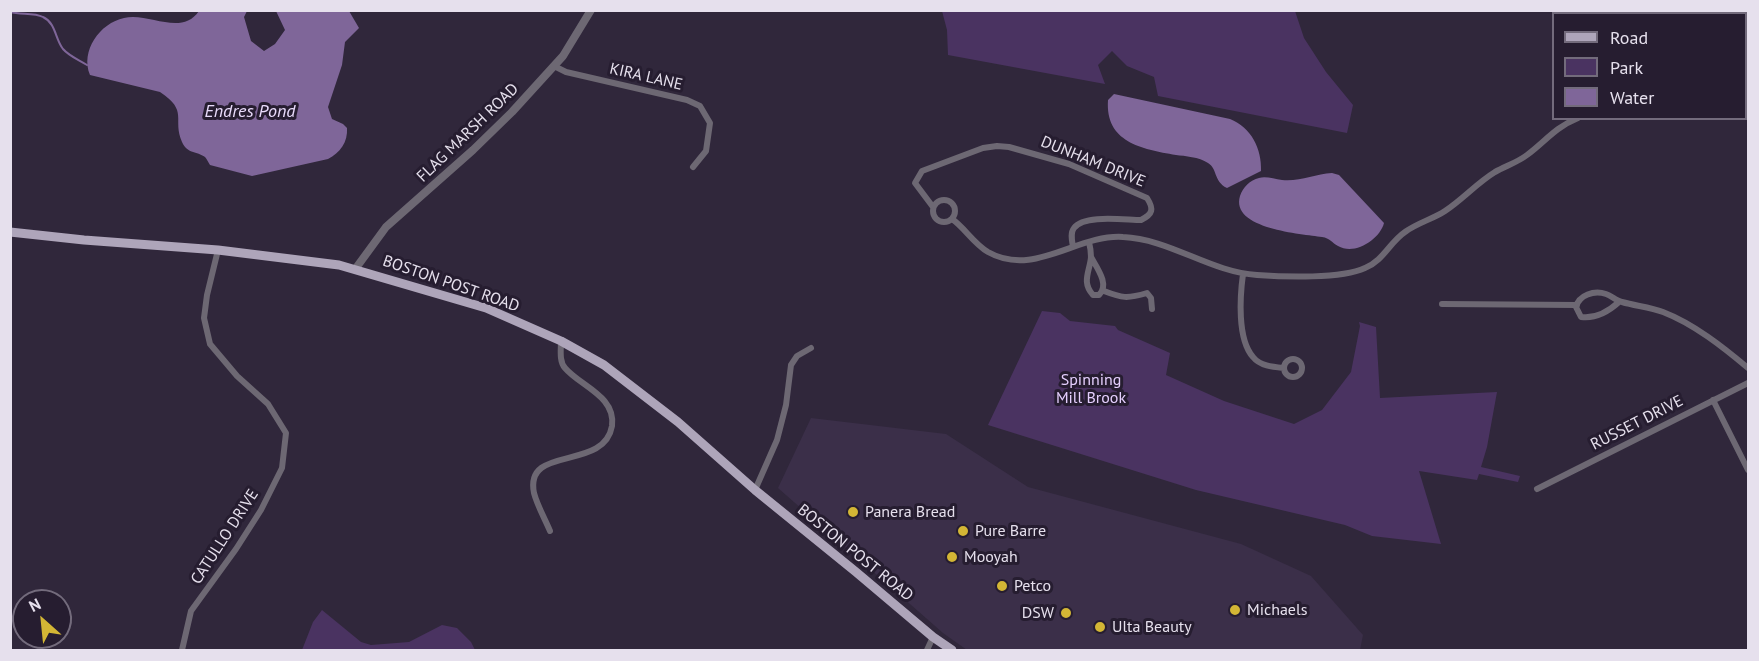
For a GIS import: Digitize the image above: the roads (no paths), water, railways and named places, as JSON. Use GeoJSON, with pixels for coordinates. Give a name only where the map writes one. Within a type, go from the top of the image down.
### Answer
{"type":"FeatureCollection","features":[{"type":"Feature","properties":{"kind":"main road","name":"BOSTON POST ROAD"},"geometry":{"type":"LineString","coordinates":[[10,232],[218,250],[356,268],[486,308],[561,341],[604,365],[678,422],[755,490],[952,651]]}},
{"type":"Feature","properties":{"kind":"street","name":"FLAG MARSH ROAD"},"geometry":{"type":"LineString","coordinates":[[356,268],[386,227],[481,142],[554,66],[563,56],[591,10]]}},
{"type":"Feature","properties":{"kind":"street","name":"KIRA LANE"},"geometry":{"type":"LineString","coordinates":[[554,66],[566,72],[687,100],[700,106],[711,123],[706,151],[693,167]]}},
{"type":"Feature","properties":{"kind":"street"},"geometry":{"type":"LineString","coordinates":[[1073,247],[1104,237],[1145,239],[1243,274],[1334,274],[1365,269],[1378,261],[1405,232],[1447,210],[1481,181],[1527,156],[1556,129],[1574,120]]}},
{"type":"Feature","properties":{"kind":"street","name":"DUNHAM DRIVE"},"geometry":{"type":"LineString","coordinates":[[933,207],[941,200],[951,203],[955,212],[952,219],[943,222],[937,220],[933,215],[933,207],[915,183],[922,171],[983,148],[997,146],[1038,154],[1070,164],[1147,198],[1152,207],[1152,213],[1141,220],[1085,220],[1074,227],[1071,235],[1073,247],[1050,256],[1030,260],[1009,260],[990,253],[978,246],[952,219]]}},
{"type":"Feature","properties":{"kind":"street"},"geometry":{"type":"LineString","coordinates":[[1089,242],[1091,257],[1105,285],[1104,291],[1099,295],[1094,295],[1087,284],[1087,269],[1091,257]]}},
{"type":"Feature","properties":{"kind":"street","name":"CATULLO DRIVE"},"geometry":{"type":"LineString","coordinates":[[182,651],[192,611],[261,510],[282,468],[286,433],[268,404],[237,376],[210,344],[204,318],[218,250]]}},
{"type":"Feature","properties":{"kind":"street"},"geometry":{"type":"LineString","coordinates":[[1243,274],[1239,306],[1244,339],[1252,357],[1272,367],[1284,368]]}},
{"type":"Feature","properties":{"kind":"street"},"geometry":{"type":"LineString","coordinates":[[1104,291],[1129,298],[1147,293],[1151,298],[1152,309]]}},
{"type":"Feature","properties":{"kind":"street"},"geometry":{"type":"LineString","coordinates":[[1619,302],[1594,316],[1584,318],[1578,312],[1577,305],[1582,297],[1591,293],[1604,293],[1619,302],[1664,312],[1683,322],[1749,368]]}},
{"type":"Feature","properties":{"kind":"street"},"geometry":{"type":"LineString","coordinates":[[1442,304],[1577,305]]}},
{"type":"Feature","properties":{"kind":"street"},"geometry":{"type":"LineString","coordinates":[[550,531],[534,492],[534,476],[542,466],[550,462],[591,453],[606,439],[612,428],[612,415],[604,400],[566,368],[561,360],[561,341]]}},
{"type":"Feature","properties":{"kind":"street"},"geometry":{"type":"LineString","coordinates":[[755,490],[777,440],[786,405],[791,364],[797,356],[811,348]]}},
{"type":"Feature","properties":{"kind":"street","name":"RUSSET DRIVE"},"geometry":{"type":"LineString","coordinates":[[1537,489],[1749,383]]}},
{"type":"Feature","properties":{"kind":"street"},"geometry":{"type":"LineString","coordinates":[[1713,400],[1749,470]]}},
{"type":"Feature","properties":{"kind":"street"},"geometry":{"type":"LineString","coordinates":[[927,651],[933,637]]}},
{"type":"Feature","properties":{"kind":"water","name":"Endres Pond"},"geometry":{"type":"Polygon","coordinates":[[[199,11],[247,11],[244,17],[251,41],[264,51],[275,44],[285,30],[276,11],[349,11],[359,28],[345,42],[342,65],[328,107],[332,119],[347,128],[345,142],[336,154],[328,159],[252,176],[210,165],[205,157],[184,146],[179,134],[177,110],[160,92],[90,75],[88,57],[94,39],[115,21],[134,17],[164,22],[183,22],[192,19],[199,11]]]}},
{"type":"Feature","properties":{"kind":"water"},"geometry":{"type":"Polygon","coordinates":[[[1114,94],[1230,119],[1244,127],[1254,140],[1260,155],[1261,171],[1227,188],[1220,182],[1213,168],[1204,161],[1150,150],[1128,141],[1112,125],[1108,100],[1114,94]]]}},
{"type":"Feature","properties":{"kind":"water"},"geometry":{"type":"Polygon","coordinates":[[[1332,173],[1339,175],[1384,223],[1378,235],[1359,247],[1345,249],[1329,239],[1270,228],[1246,216],[1240,207],[1240,196],[1243,190],[1256,179],[1264,177],[1295,180],[1332,173]]]}},
{"type":"Feature","properties":{"kind":"waterway"},"geometry":{"type":"LineString","coordinates":[[10,12],[43,17],[53,27],[63,49],[87,65]]}},
{"type":"Feature","properties":{"kind":"place","name":"Panera Bread"},"geometry":{"type":"Point","coordinates":[853,512]}},
{"type":"Feature","properties":{"kind":"place","name":"Pure Barre"},"geometry":{"type":"Point","coordinates":[963,531]}},
{"type":"Feature","properties":{"kind":"place","name":"Mooyah"},"geometry":{"type":"Point","coordinates":[952,557]}},
{"type":"Feature","properties":{"kind":"place","name":"Petco"},"geometry":{"type":"Point","coordinates":[1002,586]}},
{"type":"Feature","properties":{"kind":"place","name":"Michaels"},"geometry":{"type":"Point","coordinates":[1235,610]}},
{"type":"Feature","properties":{"kind":"place","name":"DSW"},"geometry":{"type":"Point","coordinates":[1066,613]}},
{"type":"Feature","properties":{"kind":"place","name":"Ulta Beauty"},"geometry":{"type":"Point","coordinates":[1100,627]}},
{"type":"Feature","properties":{"kind":"park label","name":"Spinning Mill Brook"},"geometry":{"type":"Point","coordinates":[1091,389]}}]}
